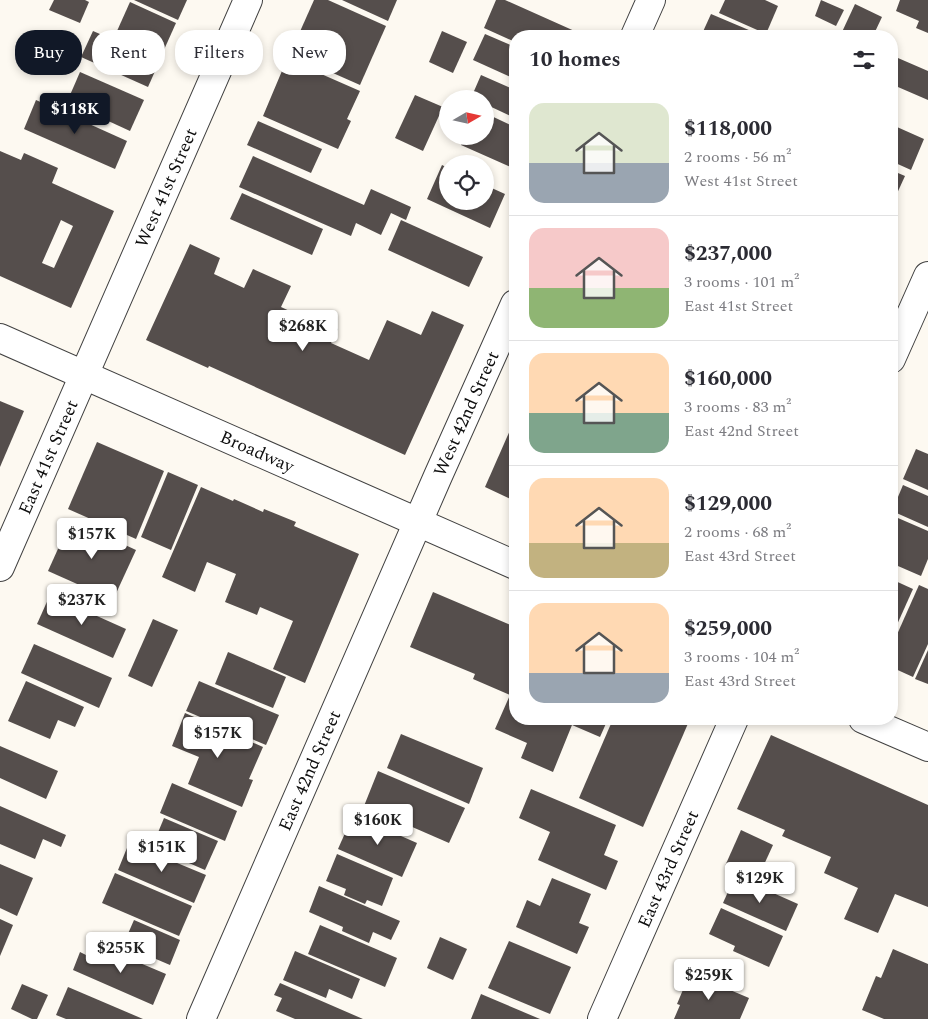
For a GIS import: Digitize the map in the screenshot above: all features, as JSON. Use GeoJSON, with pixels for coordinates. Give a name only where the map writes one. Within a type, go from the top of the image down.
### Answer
{"type":"FeatureCollection","features":[{"type":"Feature","properties":{"kind":"street","name":"West 41st Street"},"geometry":{"type":"LineString","coordinates":[[84,375],[248,0]]}},
{"type":"Feature","properties":{"kind":"street"},"geometry":{"type":"LineString","coordinates":[[638,30],[651,0]]}},
{"type":"Feature","properties":{"kind":"street"},"geometry":{"type":"LineString","coordinates":[[898,344],[928,276]]}},
{"type":"Feature","properties":{"kind":"street","name":"West 42nd Street"},"geometry":{"type":"LineString","coordinates":[[418,522],[509,317]]}},
{"type":"Feature","properties":{"kind":"street","name":"Broadway"},"geometry":{"type":"LineString","coordinates":[[0,338],[509,562]]}},
{"type":"Feature","properties":{"kind":"street","name":"East 41st Street"},"geometry":{"type":"LineString","coordinates":[[0,567],[84,375]]}},
{"type":"Feature","properties":{"kind":"street","name":"East 42nd Street"},"geometry":{"type":"LineString","coordinates":[[201,1019],[418,522]]}},
{"type":"Feature","properties":{"kind":"street","name":"East 43rd Street"},"geometry":{"type":"LineString","coordinates":[[602,1019],[731,725]]}},
{"type":"Feature","properties":{"kind":"street"},"geometry":{"type":"LineString","coordinates":[[877,725],[928,747]]}},
{"type":"Feature","properties":{"kind":"building"},"geometry":{"type":"Polygon","coordinates":[[[54,0],[85,0],[89,2],[80,23],[49,10],[54,0]]]}},
{"type":"Feature","properties":{"kind":"building"},"geometry":{"type":"Polygon","coordinates":[[[134,0],[187,0],[178,20],[134,0]]]}},
{"type":"Feature","properties":{"kind":"building"},"geometry":{"type":"Polygon","coordinates":[[[314,0],[328,0],[386,26],[360,85],[337,75],[346,75],[346,30],[301,30],[314,0]]]}},
{"type":"Feature","properties":{"kind":"building"},"geometry":{"type":"Polygon","coordinates":[[[342,0],[397,0],[388,21],[342,0]]]}},
{"type":"Feature","properties":{"kind":"building"},"geometry":{"type":"Polygon","coordinates":[[[496,0],[505,0],[572,30],[509,30],[509,39],[484,28],[496,0]]]}},
{"type":"Feature","properties":{"kind":"building"},"geometry":{"type":"Polygon","coordinates":[[[725,0],[765,0],[778,6],[768,30],[757,30],[719,13],[725,0]]]}},
{"type":"Feature","properties":{"kind":"building"},"geometry":{"type":"Polygon","coordinates":[[[821,0],[844,10],[836,26],[815,16],[821,0]]]}},
{"type":"Feature","properties":{"kind":"building"},"geometry":{"type":"Polygon","coordinates":[[[900,0],[928,0],[928,33],[916,28],[919,21],[896,11],[900,0]]]}},
{"type":"Feature","properties":{"kind":"building"},"geometry":{"type":"Polygon","coordinates":[[[130,2],[176,23],[165,48],[165,30],[117,30],[130,2]]]}},
{"type":"Feature","properties":{"kind":"building"},"geometry":{"type":"Polygon","coordinates":[[[855,4],[882,17],[876,30],[843,30],[855,4]]]}},
{"type":"Feature","properties":{"kind":"building"},"geometry":{"type":"Polygon","coordinates":[[[711,14],[749,30],[704,30],[711,14]]]}},
{"type":"Feature","properties":{"kind":"building"},"geometry":{"type":"Polygon","coordinates":[[[442,31],[467,42],[453,73],[429,62],[442,31]]]}},
{"type":"Feature","properties":{"kind":"building"},"geometry":{"type":"Polygon","coordinates":[[[92,33],[92,62],[82,57],[92,33]]]}},
{"type":"Feature","properties":{"kind":"building"},"geometry":{"type":"Polygon","coordinates":[[[485,34],[509,44],[509,76],[473,60],[485,34]]]}},
{"type":"Feature","properties":{"kind":"building"},"geometry":{"type":"Polygon","coordinates":[[[898,58],[928,71],[928,100],[898,87],[898,58]]]}},
{"type":"Feature","properties":{"kind":"building"},"geometry":{"type":"Polygon","coordinates":[[[82,73],[144,100],[130,131],[67,102],[79,75],[82,75],[82,73]]]}},
{"type":"Feature","properties":{"kind":"building"},"geometry":{"type":"Polygon","coordinates":[[[121,75],[153,75],[148,87],[121,75]]]}},
{"type":"Feature","properties":{"kind":"building"},"geometry":{"type":"Polygon","coordinates":[[[280,75],[324,75],[360,91],[347,119],[351,121],[338,149],[263,116],[280,75]]]}},
{"type":"Feature","properties":{"kind":"building"},"geometry":{"type":"Polygon","coordinates":[[[481,75],[509,87],[509,115],[494,108],[494,90],[474,90],[481,75]]]}},
{"type":"Feature","properties":{"kind":"building"},"geometry":{"type":"Polygon","coordinates":[[[415,95],[439,105],[439,116],[423,151],[395,138],[415,95]]]}},
{"type":"Feature","properties":{"kind":"building"},"geometry":{"type":"Polygon","coordinates":[[[36,100],[127,141],[115,169],[24,129],[36,100]]]}},
{"type":"Feature","properties":{"kind":"building"},"geometry":{"type":"Polygon","coordinates":[[[494,117],[509,124],[509,166],[494,160],[494,155],[484,155],[461,145],[494,145],[494,117]]]}},
{"type":"Feature","properties":{"kind":"building"},"geometry":{"type":"Polygon","coordinates":[[[258,121],[322,149],[311,173],[247,145],[258,121]]]}},
{"type":"Feature","properties":{"kind":"building"},"geometry":{"type":"Polygon","coordinates":[[[898,127],[924,139],[911,170],[898,164],[898,127]]]}},
{"type":"Feature","properties":{"kind":"building"},"geometry":{"type":"Polygon","coordinates":[[[0,151],[21,160],[24,153],[58,168],[52,183],[114,211],[71,308],[0,276],[0,151]],[[61,220],[42,263],[54,268],[73,226],[61,220]]]}},
{"type":"Feature","properties":{"kind":"building"},"geometry":{"type":"Polygon","coordinates":[[[253,156],[364,205],[371,189],[411,207],[406,220],[391,213],[381,235],[356,223],[351,236],[239,187],[253,156]]]}},
{"type":"Feature","properties":{"kind":"building"},"geometry":{"type":"Polygon","coordinates":[[[439,172],[439,205],[427,199],[439,172]]]}},
{"type":"Feature","properties":{"kind":"building"},"geometry":{"type":"Polygon","coordinates":[[[898,173],[905,176],[898,191],[898,173]]]}},
{"type":"Feature","properties":{"kind":"building"},"geometry":{"type":"Polygon","coordinates":[[[494,189],[505,194],[490,228],[451,210],[494,210],[494,189]]]}},
{"type":"Feature","properties":{"kind":"building"},"geometry":{"type":"Polygon","coordinates":[[[242,193],[323,229],[312,255],[230,219],[242,193]]]}},
{"type":"Feature","properties":{"kind":"building"},"geometry":{"type":"Polygon","coordinates":[[[401,220],[483,257],[469,287],[388,250],[401,220]]]}},
{"type":"Feature","properties":{"kind":"building"},"geometry":{"type":"Polygon","coordinates":[[[190,244],[220,258],[214,274],[244,288],[253,269],[291,286],[281,307],[309,320],[311,316],[338,329],[331,343],[369,360],[387,320],[421,335],[432,311],[464,325],[405,455],[209,366],[208,368],[146,340],[190,244]]]}},
{"type":"Feature","properties":{"kind":"building"},"geometry":{"type":"Polygon","coordinates":[[[0,401],[24,411],[0,467],[0,401]]]}},
{"type":"Feature","properties":{"kind":"building"},"geometry":{"type":"Polygon","coordinates":[[[509,433],[509,498],[485,487],[509,433]]]}},
{"type":"Feature","properties":{"kind":"building"},"geometry":{"type":"Polygon","coordinates":[[[97,442],[164,471],[136,539],[68,509],[97,442]]]}},
{"type":"Feature","properties":{"kind":"building"},"geometry":{"type":"Polygon","coordinates":[[[916,449],[928,454],[928,490],[903,479],[916,449]]]}},
{"type":"Feature","properties":{"kind":"building"},"geometry":{"type":"Polygon","coordinates":[[[168,472],[198,485],[171,550],[141,537],[168,472]]]}},
{"type":"Feature","properties":{"kind":"building"},"geometry":{"type":"Polygon","coordinates":[[[903,485],[928,496],[928,527],[898,514],[898,497],[903,485]]]}},
{"type":"Feature","properties":{"kind":"building"},"geometry":{"type":"Polygon","coordinates":[[[201,487],[233,501],[234,499],[263,512],[264,509],[296,522],[294,526],[359,554],[305,683],[273,669],[293,621],[260,607],[257,615],[225,602],[236,574],[207,562],[195,592],[162,577],[201,487]]]}},
{"type":"Feature","properties":{"kind":"building"},"geometry":{"type":"Polygon","coordinates":[[[898,518],[928,531],[928,559],[921,576],[898,566],[898,518]]]}},
{"type":"Feature","properties":{"kind":"building"},"geometry":{"type":"Polygon","coordinates":[[[71,520],[136,550],[113,600],[48,571],[71,520]]]}},
{"type":"Feature","properties":{"kind":"building"},"geometry":{"type":"Polygon","coordinates":[[[898,582],[913,589],[898,622],[898,582]]]}},
{"type":"Feature","properties":{"kind":"building"},"geometry":{"type":"Polygon","coordinates":[[[919,585],[928,589],[928,644],[913,677],[898,670],[898,632],[919,585]]]}},
{"type":"Feature","properties":{"kind":"building"},"geometry":{"type":"Polygon","coordinates":[[[433,592],[509,624],[509,695],[473,679],[475,674],[410,647],[433,592]]]}},
{"type":"Feature","properties":{"kind":"building"},"geometry":{"type":"Polygon","coordinates":[[[50,595],[126,629],[113,658],[37,624],[50,595]]]}},
{"type":"Feature","properties":{"kind":"building"},"geometry":{"type":"Polygon","coordinates":[[[153,619],[178,630],[152,687],[128,676],[153,619]]]}},
{"type":"Feature","properties":{"kind":"building"},"geometry":{"type":"Polygon","coordinates":[[[34,644],[112,678],[99,708],[21,673],[34,644]]]}},
{"type":"Feature","properties":{"kind":"building"},"geometry":{"type":"Polygon","coordinates":[[[928,650],[928,684],[915,679],[928,650]]]}},
{"type":"Feature","properties":{"kind":"building"},"geometry":{"type":"Polygon","coordinates":[[[228,652],[286,677],[273,708],[215,684],[228,652]]]}},
{"type":"Feature","properties":{"kind":"building"},"geometry":{"type":"Polygon","coordinates":[[[26,681],[84,707],[75,727],[58,720],[50,739],[8,721],[26,681]]]}},
{"type":"Feature","properties":{"kind":"building"},"geometry":{"type":"Polygon","coordinates":[[[199,681],[279,715],[266,745],[186,711],[199,681]]]}},
{"type":"Feature","properties":{"kind":"building"},"geometry":{"type":"Polygon","coordinates":[[[509,697],[509,725],[572,725],[553,772],[521,758],[527,743],[495,729],[509,697]]]}},
{"type":"Feature","properties":{"kind":"building"},"geometry":{"type":"Polygon","coordinates":[[[185,713],[263,747],[249,779],[253,780],[242,807],[188,784],[199,757],[172,746],[185,713]]]}},
{"type":"Feature","properties":{"kind":"building"},"geometry":{"type":"Polygon","coordinates":[[[572,725],[605,725],[600,737],[572,725]]]}},
{"type":"Feature","properties":{"kind":"building"},"geometry":{"type":"Polygon","coordinates":[[[610,725],[687,725],[643,827],[579,798],[610,725]]]}},
{"type":"Feature","properties":{"kind":"building"},"geometry":{"type":"Polygon","coordinates":[[[401,734],[483,768],[469,804],[387,768],[401,734]]]}},
{"type":"Feature","properties":{"kind":"building"},"geometry":{"type":"Polygon","coordinates":[[[771,735],[928,805],[928,907],[895,894],[878,933],[844,919],[858,888],[824,873],[831,857],[782,836],[785,830],[737,809],[771,735]]]}},
{"type":"Feature","properties":{"kind":"building"},"geometry":{"type":"Polygon","coordinates":[[[0,746],[58,771],[46,799],[0,778],[0,746]]]}},
{"type":"Feature","properties":{"kind":"building"},"geometry":{"type":"Polygon","coordinates":[[[378,771],[465,808],[449,843],[364,806],[378,771]]]}},
{"type":"Feature","properties":{"kind":"building"},"geometry":{"type":"Polygon","coordinates":[[[172,783],[237,811],[225,841],[160,813],[172,783]]]}},
{"type":"Feature","properties":{"kind":"building"},"geometry":{"type":"Polygon","coordinates":[[[531,789],[616,825],[604,855],[618,861],[606,890],[538,860],[550,832],[519,818],[531,789]]]}},
{"type":"Feature","properties":{"kind":"building"},"geometry":{"type":"Polygon","coordinates":[[[0,806],[66,835],[61,847],[43,839],[35,859],[0,844],[0,806]]]}},
{"type":"Feature","properties":{"kind":"building"},"geometry":{"type":"Polygon","coordinates":[[[353,815],[417,843],[402,877],[338,849],[353,815]]]}},
{"type":"Feature","properties":{"kind":"building"},"geometry":{"type":"Polygon","coordinates":[[[164,818],[218,841],[205,870],[152,847],[164,818]]]}},
{"type":"Feature","properties":{"kind":"building"},"geometry":{"type":"Polygon","coordinates":[[[741,830],[773,845],[757,880],[725,866],[741,830]]]}},
{"type":"Feature","properties":{"kind":"building"},"geometry":{"type":"Polygon","coordinates":[[[129,843],[206,875],[194,903],[118,870],[129,843]]]}},
{"type":"Feature","properties":{"kind":"building"},"geometry":{"type":"Polygon","coordinates":[[[337,854],[393,878],[382,906],[367,900],[365,904],[344,895],[346,889],[326,881],[337,854]]]}},
{"type":"Feature","properties":{"kind":"building"},"geometry":{"type":"Polygon","coordinates":[[[0,864],[33,878],[17,916],[0,908],[0,864]]]}},
{"type":"Feature","properties":{"kind":"building"},"geometry":{"type":"Polygon","coordinates":[[[115,873],[192,906],[179,936],[102,903],[115,873]]]}},
{"type":"Feature","properties":{"kind":"building"},"geometry":{"type":"Polygon","coordinates":[[[735,876],[798,904],[786,931],[723,903],[735,876]]]}},
{"type":"Feature","properties":{"kind":"building"},"geometry":{"type":"Polygon","coordinates":[[[552,878],[591,894],[579,923],[589,927],[577,954],[516,927],[527,900],[540,906],[552,878]]]}},
{"type":"Feature","properties":{"kind":"building"},"geometry":{"type":"Polygon","coordinates":[[[319,886],[400,921],[391,940],[373,932],[369,943],[342,931],[343,927],[309,912],[319,886]]]}},
{"type":"Feature","properties":{"kind":"building"},"geometry":{"type":"Polygon","coordinates":[[[721,908],[783,936],[769,967],[733,951],[735,946],[709,934],[721,908]]]}},
{"type":"Feature","properties":{"kind":"building"},"geometry":{"type":"Polygon","coordinates":[[[0,919],[13,925],[0,956],[0,919]]]}},
{"type":"Feature","properties":{"kind":"building"},"geometry":{"type":"Polygon","coordinates":[[[134,920],[180,940],[170,965],[123,945],[134,920]]]}},
{"type":"Feature","properties":{"kind":"building"},"geometry":{"type":"Polygon","coordinates":[[[320,925],[397,958],[385,987],[308,954],[320,925]]]}},
{"type":"Feature","properties":{"kind":"building"},"geometry":{"type":"Polygon","coordinates":[[[440,937],[467,949],[453,980],[427,968],[440,937]]]}},
{"type":"Feature","properties":{"kind":"building"},"geometry":{"type":"Polygon","coordinates":[[[509,941],[571,967],[550,1014],[488,988],[509,941]]]}},
{"type":"Feature","properties":{"kind":"building"},"geometry":{"type":"Polygon","coordinates":[[[95,944],[166,974],[153,1005],[73,970],[80,952],[90,957],[95,944]]]}},
{"type":"Feature","properties":{"kind":"building"},"geometry":{"type":"Polygon","coordinates":[[[893,949],[928,964],[928,1019],[884,1019],[862,1010],[876,976],[881,978],[893,949]]]}},
{"type":"Feature","properties":{"kind":"building"},"geometry":{"type":"Polygon","coordinates":[[[295,951],[360,979],[352,999],[329,989],[326,998],[283,980],[295,951]]]}},
{"type":"Feature","properties":{"kind":"building"},"geometry":{"type":"Polygon","coordinates":[[[690,973],[749,998],[740,1019],[674,1019],[680,1005],[677,1004],[690,973]]]}},
{"type":"Feature","properties":{"kind":"building"},"geometry":{"type":"Polygon","coordinates":[[[280,983],[363,1019],[295,1019],[276,1011],[282,998],[274,995],[280,983]]]}},
{"type":"Feature","properties":{"kind":"building"},"geometry":{"type":"Polygon","coordinates":[[[22,984],[48,995],[37,1019],[32,1019],[11,1009],[22,984]]]}},
{"type":"Feature","properties":{"kind":"building"},"geometry":{"type":"Polygon","coordinates":[[[68,987],[143,1019],[66,1019],[56,1015],[68,987]]]}},
{"type":"Feature","properties":{"kind":"building"},"geometry":{"type":"Polygon","coordinates":[[[481,994],[540,1019],[471,1019],[481,994]]]}}]}
